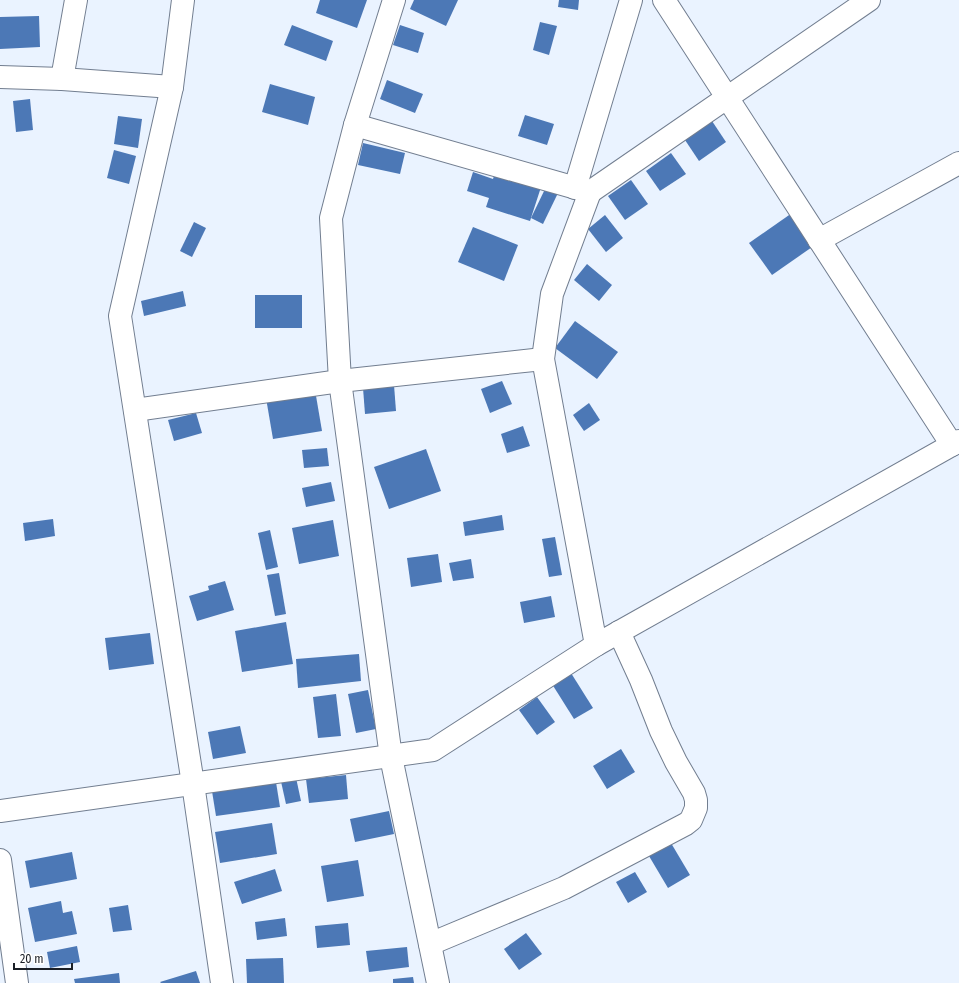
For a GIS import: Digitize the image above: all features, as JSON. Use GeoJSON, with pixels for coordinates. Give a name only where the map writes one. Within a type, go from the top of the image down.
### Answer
{"type":"FeatureCollection","features":[{"type":"Feature","properties":{"kind":"street"},"geometry":{"type":"LineString","coordinates":[[62,79],[76,0]]}},
{"type":"Feature","properties":{"kind":"street"},"geometry":{"type":"LineString","coordinates":[[183,0],[172,87],[120,316],[193,784],[222,983]]}},
{"type":"Feature","properties":{"kind":"street"},"geometry":{"type":"LineString","coordinates":[[596,644],[543,359],[552,294],[582,190],[631,0]]}},
{"type":"Feature","properties":{"kind":"street"},"geometry":{"type":"LineString","coordinates":[[0,812],[433,750],[596,644],[955,443],[819,240],[664,0]]}},
{"type":"Feature","properties":{"kind":"street"},"geometry":{"type":"LineString","coordinates":[[355,125],[582,190],[727,98],[869,0]]}},
{"type":"Feature","properties":{"kind":"street"},"geometry":{"type":"LineString","coordinates":[[389,2],[331,218],[340,381],[391,757],[438,983]]}},
{"type":"Feature","properties":{"kind":"street"},"geometry":{"type":"LineString","coordinates":[[0,77],[62,79],[172,87]]}},
{"type":"Feature","properties":{"kind":"street"},"geometry":{"type":"LineString","coordinates":[[819,240],[959,164]]}},
{"type":"Feature","properties":{"kind":"street"},"geometry":{"type":"LineString","coordinates":[[135,410],[340,381],[543,359]]}},
{"type":"Feature","properties":{"kind":"street"},"geometry":{"type":"LineString","coordinates":[[430,944],[564,888],[691,820],[696,808],[694,793],[660,731],[641,680],[619,632]]}},
{"type":"Feature","properties":{"kind":"street"},"geometry":{"type":"LineString","coordinates":[[0,860],[17,983]]}},
{"type":"Feature","properties":{"kind":"building"},"geometry":{"type":"Polygon","coordinates":[[[320,0],[367,0],[357,28],[316,13],[320,0]]]}},
{"type":"Feature","properties":{"kind":"building"},"geometry":{"type":"Polygon","coordinates":[[[414,0],[458,0],[446,26],[410,9],[414,0]]]}},
{"type":"Feature","properties":{"kind":"building"},"geometry":{"type":"Polygon","coordinates":[[[559,0],[579,0],[578,10],[558,7],[559,0]]]}},
{"type":"Feature","properties":{"kind":"building"},"geometry":{"type":"Polygon","coordinates":[[[39,16],[40,47],[0,49],[0,17],[39,16]]]}},
{"type":"Feature","properties":{"kind":"building"},"geometry":{"type":"Polygon","coordinates":[[[540,22],[557,26],[549,55],[533,50],[540,22]]]}},
{"type":"Feature","properties":{"kind":"building"},"geometry":{"type":"Polygon","coordinates":[[[292,25],[333,41],[326,61],[284,45],[292,25]]]}},
{"type":"Feature","properties":{"kind":"building"},"geometry":{"type":"Polygon","coordinates":[[[400,25],[424,33],[418,53],[393,45],[400,25]]]}},
{"type":"Feature","properties":{"kind":"building"},"geometry":{"type":"Polygon","coordinates":[[[387,80],[423,94],[415,113],[380,99],[387,80]]]}},
{"type":"Feature","properties":{"kind":"building"},"geometry":{"type":"Polygon","coordinates":[[[270,84],[315,97],[308,125],[262,112],[270,84]]]}},
{"type":"Feature","properties":{"kind":"building"},"geometry":{"type":"Polygon","coordinates":[[[30,99],[33,130],[16,132],[13,101],[30,99]]]}},
{"type":"Feature","properties":{"kind":"building"},"geometry":{"type":"Polygon","coordinates":[[[525,115],[554,124],[547,145],[518,136],[525,115]]]}},
{"type":"Feature","properties":{"kind":"building"},"geometry":{"type":"Polygon","coordinates":[[[118,116],[142,119],[138,148],[114,144],[118,116]]]}},
{"type":"Feature","properties":{"kind":"building"},"geometry":{"type":"Polygon","coordinates":[[[710,118],[726,142],[699,161],[683,137],[710,118]]]}},
{"type":"Feature","properties":{"kind":"building"},"geometry":{"type":"Polygon","coordinates":[[[363,143],[405,153],[400,174],[358,165],[363,143]]]}},
{"type":"Feature","properties":{"kind":"building"},"geometry":{"type":"Polygon","coordinates":[[[114,150],[136,156],[129,184],[107,178],[114,150]]]}},
{"type":"Feature","properties":{"kind":"building"},"geometry":{"type":"Polygon","coordinates":[[[671,153],[686,174],[660,191],[646,171],[671,153]]]}},
{"type":"Feature","properties":{"kind":"building"},"geometry":{"type":"Polygon","coordinates":[[[496,169],[542,184],[530,221],[486,207],[489,198],[467,191],[473,172],[493,179],[496,169]]]}},
{"type":"Feature","properties":{"kind":"building"},"geometry":{"type":"Polygon","coordinates":[[[631,180],[648,204],[625,220],[608,196],[631,180]]]}},
{"type":"Feature","properties":{"kind":"building"},"geometry":{"type":"Polygon","coordinates":[[[546,187],[558,193],[543,224],[531,218],[546,187]]]}},
{"type":"Feature","properties":{"kind":"building"},"geometry":{"type":"Polygon","coordinates":[[[792,213],[815,245],[772,275],[749,243],[792,213]]]}},
{"type":"Feature","properties":{"kind":"building"},"geometry":{"type":"Polygon","coordinates":[[[605,215],[623,238],[606,252],[588,229],[605,215]]]}},
{"type":"Feature","properties":{"kind":"building"},"geometry":{"type":"Polygon","coordinates":[[[194,222],[206,228],[192,257],[180,251],[194,222]]]}},
{"type":"Feature","properties":{"kind":"building"},"geometry":{"type":"Polygon","coordinates":[[[473,227],[518,245],[504,281],[458,262],[473,227]]]}},
{"type":"Feature","properties":{"kind":"building"},"geometry":{"type":"Polygon","coordinates":[[[587,264],[612,285],[599,301],[574,280],[587,264]]]}},
{"type":"Feature","properties":{"kind":"building"},"geometry":{"type":"Polygon","coordinates":[[[183,291],[186,306],[144,316],[141,301],[183,291]]]}},
{"type":"Feature","properties":{"kind":"building"},"geometry":{"type":"Polygon","coordinates":[[[255,295],[302,295],[302,328],[255,328],[255,295]]]}},
{"type":"Feature","properties":{"kind":"building"},"geometry":{"type":"Polygon","coordinates":[[[575,321],[618,352],[597,379],[555,348],[575,321]]]}},
{"type":"Feature","properties":{"kind":"building"},"geometry":{"type":"Polygon","coordinates":[[[502,381],[512,404],[490,413],[481,389],[502,381]]]}},
{"type":"Feature","properties":{"kind":"building"},"geometry":{"type":"Polygon","coordinates":[[[394,385],[396,411],[365,414],[363,388],[394,385]]]}},
{"type":"Feature","properties":{"kind":"building"},"geometry":{"type":"Polygon","coordinates":[[[315,390],[322,431],[273,439],[266,398],[315,390]]]}},
{"type":"Feature","properties":{"kind":"building"},"geometry":{"type":"Polygon","coordinates":[[[589,403],[600,420],[584,431],[573,415],[589,403]]]}},
{"type":"Feature","properties":{"kind":"building"},"geometry":{"type":"Polygon","coordinates":[[[196,413],[202,433],[174,441],[168,420],[196,413]]]}},
{"type":"Feature","properties":{"kind":"building"},"geometry":{"type":"Polygon","coordinates":[[[523,426],[530,446],[507,453],[501,434],[523,426]]]}},
{"type":"Feature","properties":{"kind":"building"},"geometry":{"type":"Polygon","coordinates":[[[327,448],[329,466],[304,468],[302,450],[327,448]]]}},
{"type":"Feature","properties":{"kind":"building"},"geometry":{"type":"Polygon","coordinates":[[[426,449],[441,491],[389,509],[374,467],[426,449]]]}},
{"type":"Feature","properties":{"kind":"building"},"geometry":{"type":"Polygon","coordinates":[[[331,482],[335,501],[306,507],[302,488],[331,482]]]}},
{"type":"Feature","properties":{"kind":"building"},"geometry":{"type":"Polygon","coordinates":[[[502,515],[504,530],[465,536],[463,522],[502,515]]]}},
{"type":"Feature","properties":{"kind":"building"},"geometry":{"type":"Polygon","coordinates":[[[53,519],[55,536],[25,541],[23,523],[53,519]]]}},
{"type":"Feature","properties":{"kind":"building"},"geometry":{"type":"Polygon","coordinates":[[[333,520],[339,556],[299,564],[292,528],[333,520]]]}},
{"type":"Feature","properties":{"kind":"building"},"geometry":{"type":"Polygon","coordinates":[[[270,530],[278,567],[266,570],[258,533],[270,530]]]}},
{"type":"Feature","properties":{"kind":"building"},"geometry":{"type":"Polygon","coordinates":[[[555,537],[562,575],[549,577],[542,539],[555,537]]]}},
{"type":"Feature","properties":{"kind":"building"},"geometry":{"type":"Polygon","coordinates":[[[438,554],[442,582],[411,587],[407,558],[438,554]]]}},
{"type":"Feature","properties":{"kind":"building"},"geometry":{"type":"Polygon","coordinates":[[[471,559],[474,578],[453,581],[449,563],[471,559]]]}},
{"type":"Feature","properties":{"kind":"building"},"geometry":{"type":"Polygon","coordinates":[[[279,573],[286,614],[275,616],[267,575],[279,573]]]}},
{"type":"Feature","properties":{"kind":"building"},"geometry":{"type":"Polygon","coordinates":[[[225,581],[234,610],[197,621],[189,596],[209,590],[208,586],[225,581]]]}},
{"type":"Feature","properties":{"kind":"building"},"geometry":{"type":"Polygon","coordinates":[[[551,596],[555,617],[524,623],[520,602],[551,596]]]}},
{"type":"Feature","properties":{"kind":"building"},"geometry":{"type":"Polygon","coordinates":[[[286,622],[293,664],[242,672],[235,631],[286,622]]]}},
{"type":"Feature","properties":{"kind":"building"},"geometry":{"type":"Polygon","coordinates":[[[150,633],[154,664],[109,670],[105,638],[150,633]]]}},
{"type":"Feature","properties":{"kind":"building"},"geometry":{"type":"Polygon","coordinates":[[[359,654],[361,681],[298,688],[296,659],[359,654]]]}},
{"type":"Feature","properties":{"kind":"building"},"geometry":{"type":"Polygon","coordinates":[[[571,673],[593,708],[574,719],[552,684],[571,673]]]}},
{"type":"Feature","properties":{"kind":"building"},"geometry":{"type":"Polygon","coordinates":[[[368,690],[376,729],[356,733],[348,694],[368,690]]]}},
{"type":"Feature","properties":{"kind":"building"},"geometry":{"type":"Polygon","coordinates":[[[336,694],[341,736],[318,738],[313,697],[336,694]]]}},
{"type":"Feature","properties":{"kind":"building"},"geometry":{"type":"Polygon","coordinates":[[[537,697],[555,722],[537,735],[519,710],[537,697]]]}},
{"type":"Feature","properties":{"kind":"building"},"geometry":{"type":"Polygon","coordinates":[[[240,726],[246,753],[213,759],[208,732],[240,726]]]}},
{"type":"Feature","properties":{"kind":"building"},"geometry":{"type":"Polygon","coordinates":[[[621,749],[635,772],[607,789],[593,766],[621,749]]]}},
{"type":"Feature","properties":{"kind":"building"},"geometry":{"type":"Polygon","coordinates":[[[295,773],[301,801],[286,804],[280,777],[295,773]]]}},
{"type":"Feature","properties":{"kind":"building"},"geometry":{"type":"Polygon","coordinates":[[[346,775],[348,799],[309,803],[306,779],[346,775]]]}},
{"type":"Feature","properties":{"kind":"building"},"geometry":{"type":"Polygon","coordinates":[[[275,776],[280,807],[216,816],[211,785],[275,776]]]}},
{"type":"Feature","properties":{"kind":"building"},"geometry":{"type":"Polygon","coordinates":[[[389,811],[394,834],[355,842],[350,819],[389,811]]]}},
{"type":"Feature","properties":{"kind":"building"},"geometry":{"type":"Polygon","coordinates":[[[272,823],[277,854],[220,863],[215,832],[272,823]]]}},
{"type":"Feature","properties":{"kind":"building"},"geometry":{"type":"Polygon","coordinates":[[[668,838],[690,875],[668,888],[646,851],[668,838]]]}},
{"type":"Feature","properties":{"kind":"building"},"geometry":{"type":"Polygon","coordinates":[[[72,852],[77,879],[30,888],[25,861],[72,852]]]}},
{"type":"Feature","properties":{"kind":"building"},"geometry":{"type":"Polygon","coordinates":[[[358,860],[364,896],[327,902],[321,866],[358,860]]]}},
{"type":"Feature","properties":{"kind":"building"},"geometry":{"type":"Polygon","coordinates":[[[275,869],[282,891],[242,904],[234,882],[275,869]]]}},
{"type":"Feature","properties":{"kind":"building"},"geometry":{"type":"Polygon","coordinates":[[[635,872],[647,892],[628,903],[616,882],[635,872]]]}},
{"type":"Feature","properties":{"kind":"building"},"geometry":{"type":"Polygon","coordinates":[[[61,901],[63,913],[72,911],[77,934],[35,942],[28,908],[61,901]]]}},
{"type":"Feature","properties":{"kind":"building"},"geometry":{"type":"Polygon","coordinates":[[[128,905],[132,930],[113,932],[109,908],[128,905]]]}},
{"type":"Feature","properties":{"kind":"building"},"geometry":{"type":"Polygon","coordinates":[[[285,918],[287,936],[257,940],[255,922],[285,918]]]}},
{"type":"Feature","properties":{"kind":"building"},"geometry":{"type":"Polygon","coordinates":[[[348,923],[350,945],[317,948],[315,926],[348,923]]]}},
{"type":"Feature","properties":{"kind":"building"},"geometry":{"type":"Polygon","coordinates":[[[526,933],[542,954],[519,970],[504,949],[526,933]]]}},
{"type":"Feature","properties":{"kind":"building"},"geometry":{"type":"Polygon","coordinates":[[[77,946],[80,962],[50,968],[47,952],[77,946]]]}},
{"type":"Feature","properties":{"kind":"building"},"geometry":{"type":"Polygon","coordinates":[[[407,947],[409,967],[369,972],[366,951],[407,947]]]}},
{"type":"Feature","properties":{"kind":"building"},"geometry":{"type":"Polygon","coordinates":[[[283,958],[284,983],[247,983],[246,959],[283,958]]]}},
{"type":"Feature","properties":{"kind":"building"},"geometry":{"type":"Polygon","coordinates":[[[196,971],[200,983],[160,982],[196,971]]]}},
{"type":"Feature","properties":{"kind":"building"},"geometry":{"type":"Polygon","coordinates":[[[119,973],[120,983],[75,983],[74,979],[119,973]]]}},
{"type":"Feature","properties":{"kind":"building"},"geometry":{"type":"Polygon","coordinates":[[[413,977],[414,983],[393,983],[393,979],[413,977]]]}}]}
